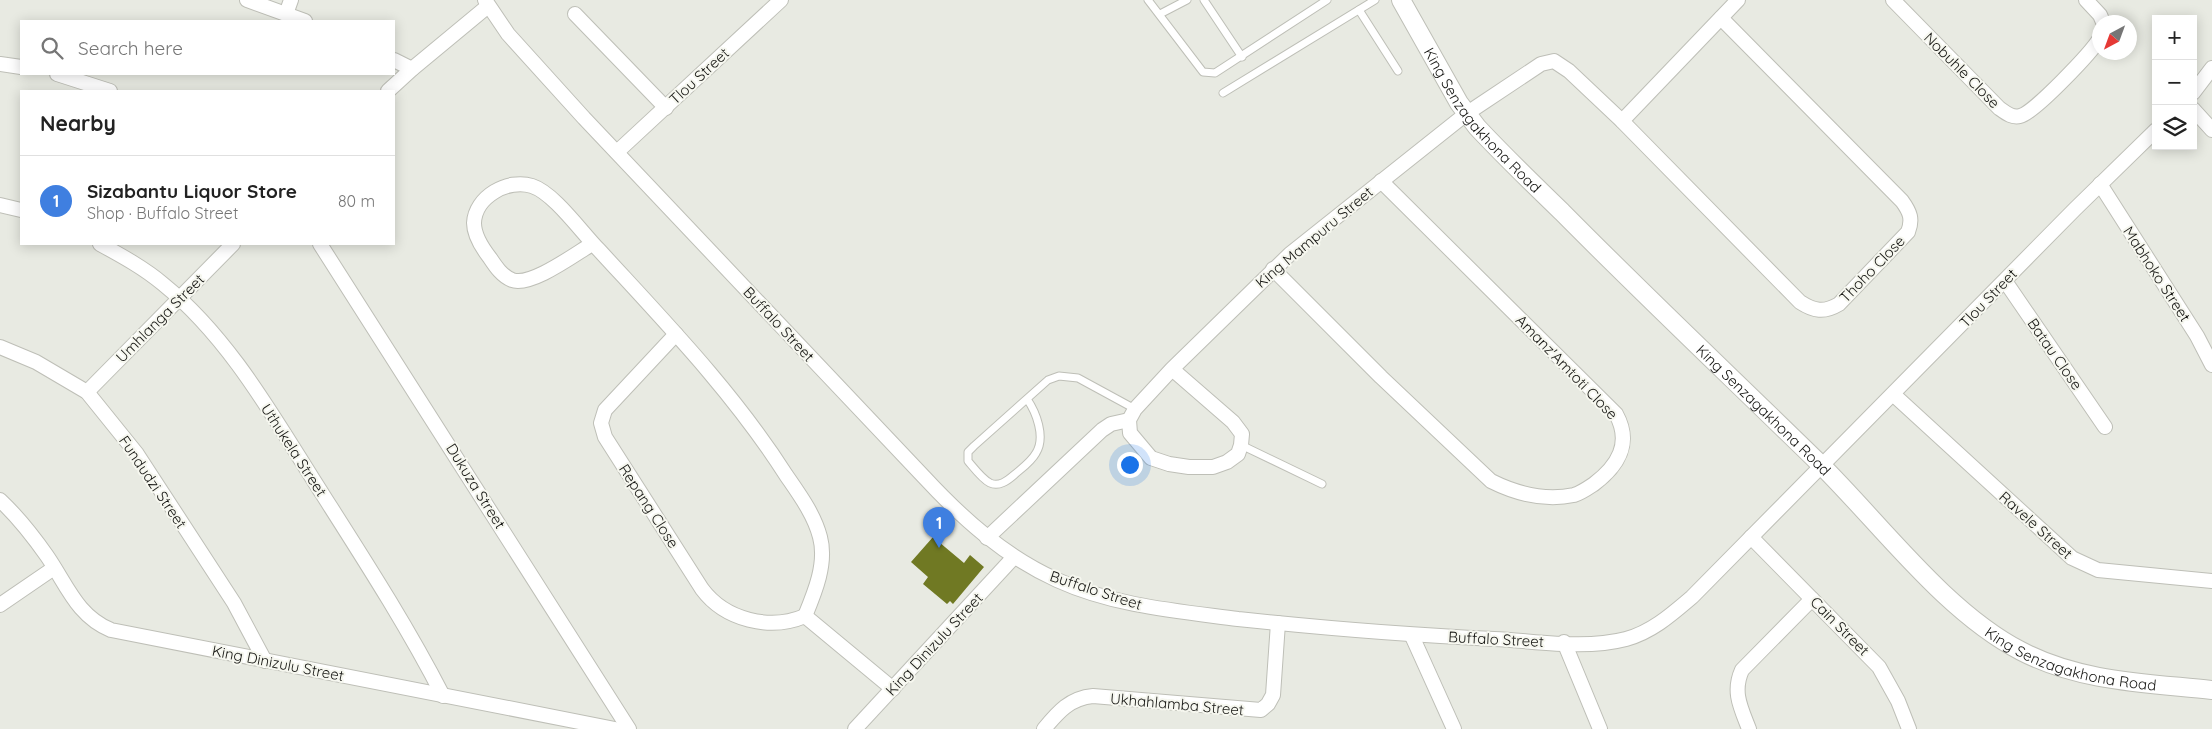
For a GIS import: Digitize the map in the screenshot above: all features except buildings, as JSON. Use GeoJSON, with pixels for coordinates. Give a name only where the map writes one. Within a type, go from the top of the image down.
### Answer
{"type":"FeatureCollection","features":[{"type":"Feature","properties":{"kind":"street"},"geometry":{"type":"LineString","coordinates":[[247,0],[302,20]]}},
{"type":"Feature","properties":{"kind":"street"},"geometry":{"type":"LineString","coordinates":[[286,14],[291,0]]}},
{"type":"Feature","properties":{"kind":"street","name":"King Senzagakhona Road"},"geometry":{"type":"LineString","coordinates":[[1401,0],[1466,114],[1491,142],[1821,465],[1941,590],[1974,620],[2018,650],[2068,671],[2096,678],[2212,690]]}},
{"type":"Feature","properties":{"kind":"street","name":"Nobuhle Close"},"geometry":{"type":"LineString","coordinates":[[1893,0],[1999,108],[2010,115],[2019,116],[2035,108],[2092,47]]}},
{"type":"Feature","properties":{"kind":"street"},"geometry":{"type":"LineString","coordinates":[[2086,0],[2100,15]]}},
{"type":"Feature","properties":{"kind":"street"},"geometry":{"type":"LineString","coordinates":[[1622,122],[1736,1]]}},
{"type":"Feature","properties":{"kind":"street","name":"Tlou Street"},"geometry":{"type":"LineString","coordinates":[[617,152],[666,108],[776,2]]}},
{"type":"Feature","properties":{"kind":"street"},"geometry":{"type":"LineString","coordinates":[[389,90],[487,3]]}},
{"type":"Feature","properties":{"kind":"street","name":"Buffalo Street"},"geometry":{"type":"LineString","coordinates":[[487,3],[508,34],[937,492],[987,538],[1013,558],[1059,581],[1123,602],[1164,610],[1278,623],[1412,636],[1609,642],[1627,639],[1644,632],[1670,615],[1692,597],[1821,465]]}},
{"type":"Feature","properties":{"kind":"street"},"geometry":{"type":"LineString","coordinates":[[575,14],[666,108]]}},
{"type":"Feature","properties":{"kind":"street","name":"Thoho Close"},"geometry":{"type":"LineString","coordinates":[[1622,122],[1787,289],[1809,308],[1818,311],[1830,310],[1839,304],[1900,242],[1908,232],[1911,223],[1910,212],[1902,201],[1721,18]]}},
{"type":"Feature","properties":{"kind":"street"},"geometry":{"type":"LineString","coordinates":[[395,60],[412,69]]}},
{"type":"Feature","properties":{"kind":"street","name":"King Mampuru Street"},"geometry":{"type":"LineString","coordinates":[[987,538],[1102,430],[1132,414],[1172,369],[1273,269],[1466,114],[1541,64],[1554,61],[1569,72],[1622,122]]}},
{"type":"Feature","properties":{"kind":"street"},"geometry":{"type":"LineString","coordinates":[[0,64],[20,66]]}},
{"type":"Feature","properties":{"kind":"street"},"geometry":{"type":"LineString","coordinates":[[2197,88],[2212,68]]}},
{"type":"Feature","properties":{"kind":"street"},"geometry":{"type":"LineString","coordinates":[[60,75],[107,90]]}},
{"type":"Feature","properties":{"kind":"street"},"geometry":{"type":"LineString","coordinates":[[2197,113],[2212,130]]}},
{"type":"Feature","properties":{"kind":"street","name":"Tlou Street"},"geometry":{"type":"LineString","coordinates":[[1821,465],[1894,395],[2100,184],[2152,134]]}},
{"type":"Feature","properties":{"kind":"street","name":"Amanz'Amtoti Close"},"geometry":{"type":"LineString","coordinates":[[1273,269],[1381,377],[1491,481],[1512,491],[1553,497],[1576,495],[1601,478],[1612,468],[1622,449],[1623,426],[1616,414],[1381,181]]}},
{"type":"Feature","properties":{"kind":"street"},"geometry":{"type":"LineString","coordinates":[[592,244],[532,279],[514,280],[500,272],[488,255],[475,232],[474,222],[483,202],[491,193],[516,183],[532,186],[556,204],[676,334],[739,408],[776,459],[817,526],[822,550],[821,565],[814,594],[805,616],[893,689]]}},
{"type":"Feature","properties":{"kind":"street","name":"Mabhoko Street"},"geometry":{"type":"LineString","coordinates":[[2100,184],[2197,336],[2212,364]]}},
{"type":"Feature","properties":{"kind":"street"},"geometry":{"type":"LineString","coordinates":[[0,205],[20,210]]}},
{"type":"Feature","properties":{"kind":"street","name":"Uthukela Street"},"geometry":{"type":"LineString","coordinates":[[102,245],[147,272],[180,298],[221,344],[266,405],[380,584],[442,696]]}},
{"type":"Feature","properties":{"kind":"street","name":"Umhlanga Street"},"geometry":{"type":"LineString","coordinates":[[87,392],[232,245]]}},
{"type":"Feature","properties":{"kind":"street","name":"Dukuza Street"},"geometry":{"type":"LineString","coordinates":[[321,245],[629,729]]}},
{"type":"Feature","properties":{"kind":"street","name":"Batau Close"},"geometry":{"type":"LineString","coordinates":[[2005,281],[2105,427]]}},
{"type":"Feature","properties":{"kind":"street","name":"Repang Close"},"geometry":{"type":"LineString","coordinates":[[676,334],[605,410],[601,423],[606,437],[702,590],[717,606],[730,613],[772,623],[792,621],[805,616]]}},
{"type":"Feature","properties":{"kind":"street","name":"Fundudzi Street"},"geometry":{"type":"LineString","coordinates":[[0,347],[36,362],[87,392],[142,462],[234,603],[265,661]]}},
{"type":"Feature","properties":{"kind":"street"},"geometry":{"type":"LineString","coordinates":[[1132,414],[1130,433],[1151,458],[1168,464],[1213,467],[1227,462],[1238,454],[1242,434],[1233,422],[1172,369]]}},
{"type":"Feature","properties":{"kind":"street","name":"Ravele Street"},"geometry":{"type":"LineString","coordinates":[[1894,395],[2072,558],[2098,570],[2212,581]]}},
{"type":"Feature","properties":{"kind":"street","name":"King Dinizulu Street"},"geometry":{"type":"LineString","coordinates":[[0,500],[22,523],[54,568],[75,603],[90,619],[102,626],[122,633],[615,729]]}},
{"type":"Feature","properties":{"kind":"street","name":"Cain Street"},"geometry":{"type":"LineString","coordinates":[[1751,537],[1880,667],[1898,701],[1909,729]]}},
{"type":"Feature","properties":{"kind":"street","name":"King Dinizulu Street"},"geometry":{"type":"LineString","coordinates":[[855,729],[1013,558]]}},
{"type":"Feature","properties":{"kind":"street"},"geometry":{"type":"LineString","coordinates":[[0,605],[54,568]]}},
{"type":"Feature","properties":{"kind":"street"},"geometry":{"type":"LineString","coordinates":[[1749,729],[1738,702],[1737,680],[1742,670],[1812,599]]}},
{"type":"Feature","properties":{"kind":"street","name":"Ukhahlamba Street"},"geometry":{"type":"LineString","coordinates":[[1044,729],[1071,702],[1081,697],[1093,696],[1261,710],[1268,704],[1273,695],[1278,623]]}},
{"type":"Feature","properties":{"kind":"street"},"geometry":{"type":"LineString","coordinates":[[1412,636],[1454,729]]}},
{"type":"Feature","properties":{"kind":"street"},"geometry":{"type":"LineString","coordinates":[[1564,642],[1600,729]]}},
{"type":"Feature","properties":{"kind":"lane"},"geometry":{"type":"LineString","coordinates":[[1148,0],[1203,72],[1215,73],[1328,0]]}},
{"type":"Feature","properties":{"kind":"lane"},"geometry":{"type":"LineString","coordinates":[[1160,14],[1186,0]]}},
{"type":"Feature","properties":{"kind":"lane"},"geometry":{"type":"LineString","coordinates":[[1204,0],[1242,57]]}},
{"type":"Feature","properties":{"kind":"lane"},"geometry":{"type":"LineString","coordinates":[[1223,93],[1375,0]]}},
{"type":"Feature","properties":{"kind":"lane"},"geometry":{"type":"LineString","coordinates":[[1359,10],[1398,71]]}},
{"type":"Feature","properties":{"kind":"lane"},"geometry":{"type":"LineString","coordinates":[[1027,399],[1033,408],[1038,424],[1040,441],[1037,452],[1008,480],[998,485],[989,483],[968,461],[968,452],[1048,380],[1059,376],[1078,378],[1132,414]]}},
{"type":"Feature","properties":{"kind":"lane"},"geometry":{"type":"LineString","coordinates":[[1241,445],[1322,484]]}},
{"type":"Feature","properties":{"kind":"place","name":"Sizabantu Liquor Store"},"geometry":{"type":"Point","coordinates":[939,548]}}]}
